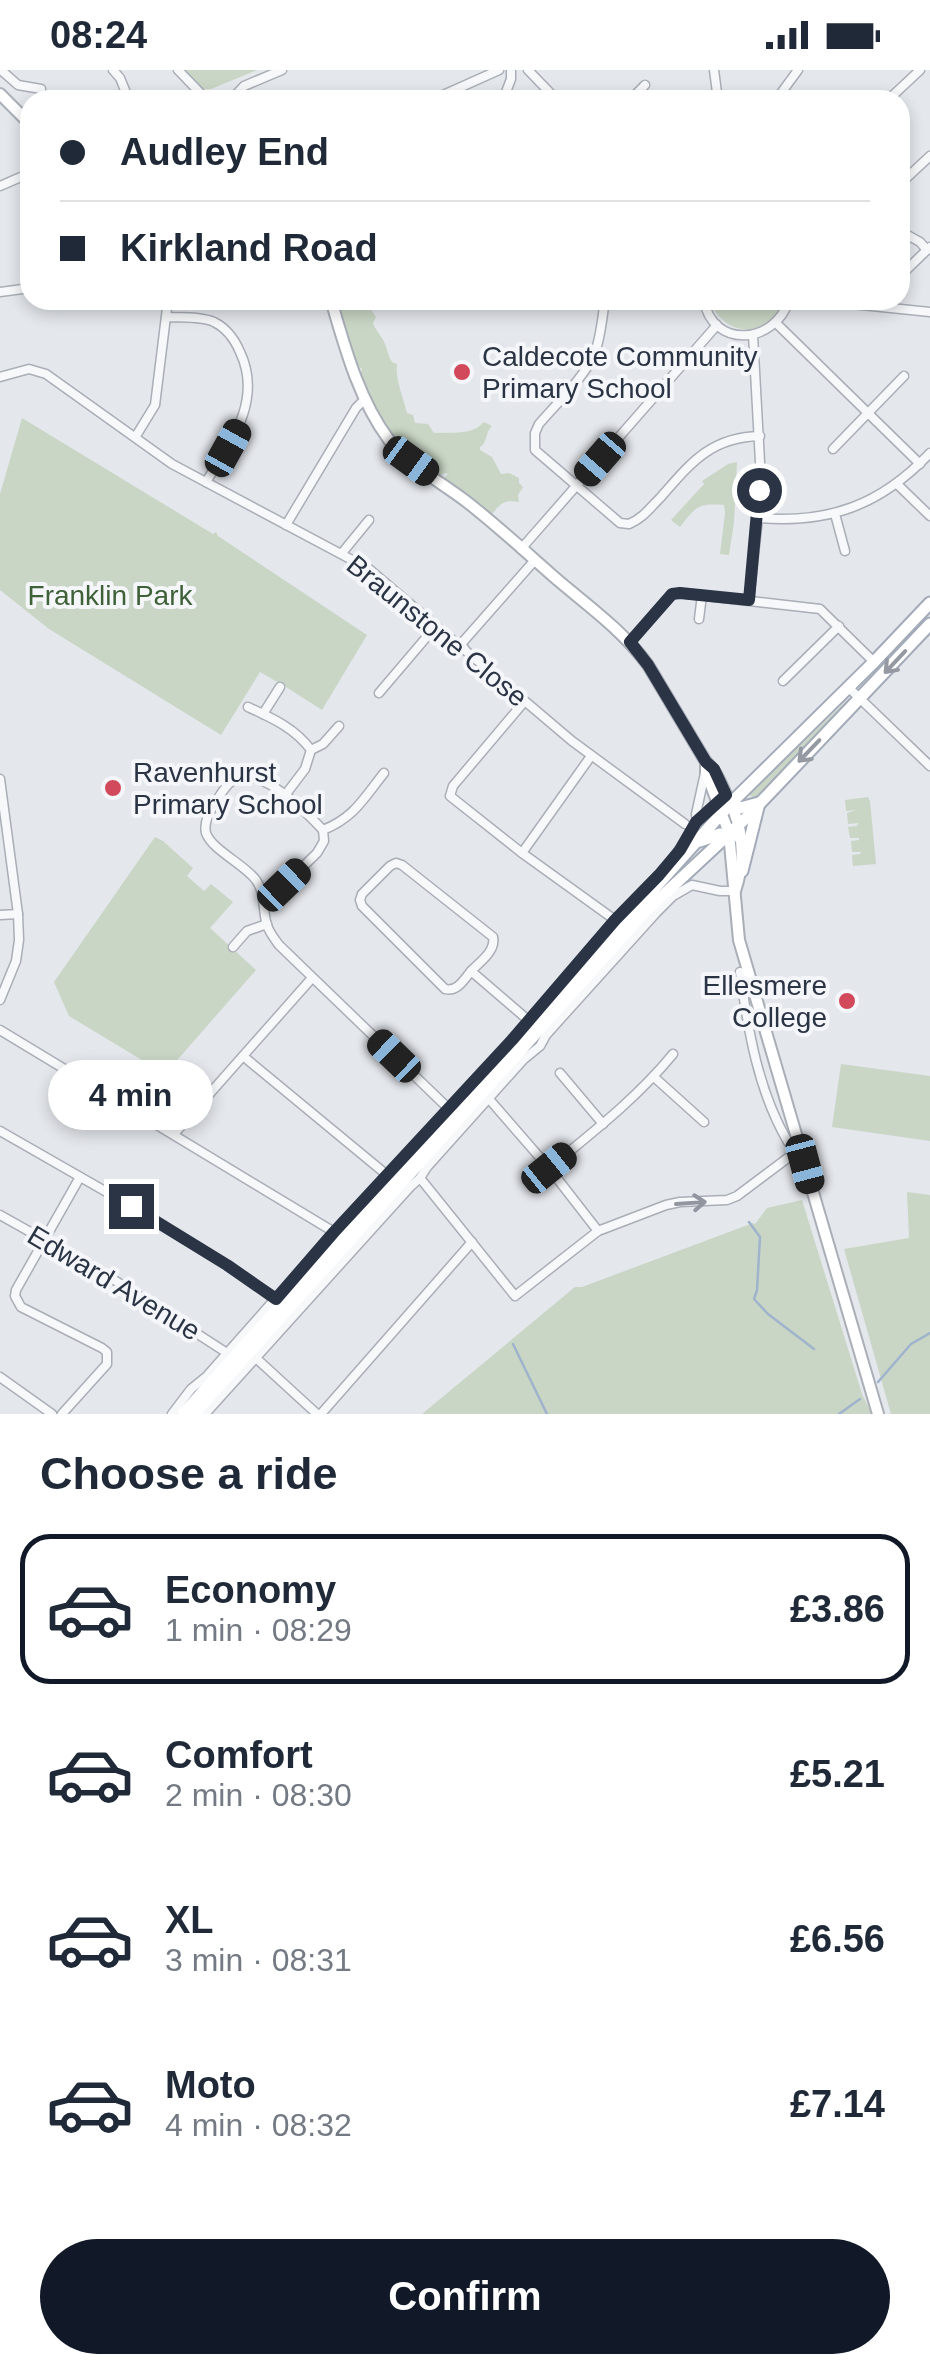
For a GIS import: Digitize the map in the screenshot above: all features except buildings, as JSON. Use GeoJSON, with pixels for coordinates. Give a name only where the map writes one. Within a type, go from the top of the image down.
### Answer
{"type":"FeatureCollection","features":[{"type":"Feature","properties":{"kind":"main road"},"geometry":{"type":"LineString","coordinates":[[182,1414],[700,840],[724,803],[748,786],[930,603]]}},
{"type":"Feature","properties":{"kind":"main road"},"geometry":{"type":"LineString","coordinates":[[194,1414],[644,913],[706,857],[930,624]]}},
{"type":"Feature","properties":{"kind":"main road"},"geometry":{"type":"LineString","coordinates":[[724,803],[740,808],[759,803]]}},
{"type":"Feature","properties":{"kind":"main road"},"geometry":{"type":"LineString","coordinates":[[737,873],[759,803]]}},
{"type":"Feature","properties":{"kind":"main road"},"geometry":{"type":"LineString","coordinates":[[700,840],[729,833],[737,834],[742,841]]}},
{"type":"Feature","properties":{"kind":"street"},"geometry":{"type":"LineString","coordinates":[[1,70],[18,85],[42,89]]}},
{"type":"Feature","properties":{"kind":"street"},"geometry":{"type":"LineString","coordinates":[[178,70],[195,90]]}},
{"type":"Feature","properties":{"kind":"street"},"geometry":{"type":"LineString","coordinates":[[241,90],[282,70]]}},
{"type":"Feature","properties":{"kind":"street"},"geometry":{"type":"LineString","coordinates":[[454,90],[499,70]]}},
{"type":"Feature","properties":{"kind":"street"},"geometry":{"type":"LineString","coordinates":[[507,90],[511,70]]}},
{"type":"Feature","properties":{"kind":"street"},"geometry":{"type":"LineString","coordinates":[[528,70],[547,90]]}},
{"type":"Feature","properties":{"kind":"street"},"geometry":{"type":"LineString","coordinates":[[899,90],[920,70]]}},
{"type":"Feature","properties":{"kind":"street"},"geometry":{"type":"LineString","coordinates":[[510,83],[522,76],[535,78]]}},
{"type":"Feature","properties":{"kind":"street"},"geometry":{"type":"LineString","coordinates":[[640,90],[645,85]]}},
{"type":"Feature","properties":{"kind":"street"},"geometry":{"type":"LineString","coordinates":[[0,94],[20,114]]}},
{"type":"Feature","properties":{"kind":"street"},"geometry":{"type":"LineString","coordinates":[[910,175],[930,156]]}},
{"type":"Feature","properties":{"kind":"street"},"geometry":{"type":"LineString","coordinates":[[910,266],[928,248]]}},
{"type":"Feature","properties":{"kind":"street"},"geometry":{"type":"LineString","coordinates":[[136,436],[155,405],[167,310]]}},
{"type":"Feature","properties":{"kind":"street"},"geometry":{"type":"LineString","coordinates":[[334,310],[365,399],[398,451],[467,503],[630,642],[648,665],[724,803],[740,822],[742,841],[735,891],[739,940],[878,1414]]}},
{"type":"Feature","properties":{"kind":"street"},"geometry":{"type":"LineString","coordinates":[[604,310],[594,355],[539,424],[536,450],[620,522],[629,524],[644,516],[704,452],[730,440],[760,436]]}},
{"type":"Feature","properties":{"kind":"street"},"geometry":{"type":"LineString","coordinates":[[706,310],[717,325],[742,335],[765,331],[785,310]]}},
{"type":"Feature","properties":{"kind":"street"},"geometry":{"type":"LineString","coordinates":[[167,317],[216,323],[227,332],[245,364],[248,403],[242,421],[206,482]]}},
{"type":"Feature","properties":{"kind":"street"},"geometry":{"type":"LineString","coordinates":[[776,323],[920,464]]}},
{"type":"Feature","properties":{"kind":"street"},"geometry":{"type":"LineString","coordinates":[[521,549],[717,325]]}},
{"type":"Feature","properties":{"kind":"street"},"geometry":{"type":"LineString","coordinates":[[749,600],[758,518],[760,436],[753,335]]}},
{"type":"Feature","properties":{"kind":"street","name":"Braunstone Close"},"geometry":{"type":"LineString","coordinates":[[0,376],[28,369],[46,374],[172,464],[369,569],[524,702],[685,824]]}},
{"type":"Feature","properties":{"kind":"street"},"geometry":{"type":"LineString","coordinates":[[832,449],[904,376]]}},
{"type":"Feature","properties":{"kind":"street"},"geometry":{"type":"LineString","coordinates":[[286,524],[365,399]]}},
{"type":"Feature","properties":{"kind":"street"},"geometry":{"type":"LineString","coordinates":[[758,518],[800,520],[857,507],[898,484],[930,453]]}},
{"type":"Feature","properties":{"kind":"street"},"geometry":{"type":"LineString","coordinates":[[898,484],[930,516]]}},
{"type":"Feature","properties":{"kind":"street"},"geometry":{"type":"LineString","coordinates":[[835,514],[845,551]]}},
{"type":"Feature","properties":{"kind":"street"},"geometry":{"type":"LineString","coordinates":[[342,554],[369,520]]}},
{"type":"Feature","properties":{"kind":"street"},"geometry":{"type":"LineString","coordinates":[[461,644],[535,560]]}},
{"type":"Feature","properties":{"kind":"street"},"geometry":{"type":"LineString","coordinates":[[630,642],[672,594],[702,595],[820,609],[874,662]]}},
{"type":"Feature","properties":{"kind":"street"},"geometry":{"type":"LineString","coordinates":[[700,619],[702,595]]}},
{"type":"Feature","properties":{"kind":"street"},"geometry":{"type":"LineString","coordinates":[[394,697],[382,690],[436,626]]}},
{"type":"Feature","properties":{"kind":"street"},"geometry":{"type":"LineString","coordinates":[[784,681],[839,626]]}},
{"type":"Feature","properties":{"kind":"street"},"geometry":{"type":"LineString","coordinates":[[264,714],[280,686]]}},
{"type":"Feature","properties":{"kind":"street"},"geometry":{"type":"LineString","coordinates":[[848,687],[926,763],[930,752]]}},
{"type":"Feature","properties":{"kind":"street"},"geometry":{"type":"LineString","coordinates":[[524,702],[453,786],[452,799],[615,920]]}},
{"type":"Feature","properties":{"kind":"street"},"geometry":{"type":"LineString","coordinates":[[248,707],[292,730],[310,750]]}},
{"type":"Feature","properties":{"kind":"street"},"geometry":{"type":"LineString","coordinates":[[310,750],[323,744],[333,728]]}},
{"type":"Feature","properties":{"kind":"street"},"geometry":{"type":"LineString","coordinates":[[286,794],[305,769],[310,750]]}},
{"type":"Feature","properties":{"kind":"street"},"geometry":{"type":"LineString","coordinates":[[522,853],[591,756]]}},
{"type":"Feature","properties":{"kind":"street"},"geometry":{"type":"LineString","coordinates":[[706,767],[714,769],[719,780],[737,873]]}},
{"type":"Feature","properties":{"kind":"street"},"geometry":{"type":"LineString","coordinates":[[696,822],[706,767]]}},
{"type":"Feature","properties":{"kind":"street"},"geometry":{"type":"LineString","coordinates":[[323,830],[352,814],[377,776]]}},
{"type":"Feature","properties":{"kind":"street"},"geometry":{"type":"LineString","coordinates":[[263,894],[280,888],[318,853],[324,841],[323,830],[286,794],[264,782],[236,778],[226,786],[206,821],[209,839],[255,878],[263,894],[267,924],[279,944],[448,1108]]}},
{"type":"Feature","properties":{"kind":"street"},"geometry":{"type":"LineString","coordinates":[[0,779],[4,842],[20,940],[0,1000]]}},
{"type":"Feature","properties":{"kind":"street"},"geometry":{"type":"LineString","coordinates":[[719,780],[748,786]]}},
{"type":"Feature","properties":{"kind":"street"},"geometry":{"type":"LineString","coordinates":[[172,1414],[512,1040],[680,850],[696,822],[724,803]]}},
{"type":"Feature","properties":{"kind":"street"},"geometry":{"type":"LineString","coordinates":[[706,857],[724,861],[737,873]]}},
{"type":"Feature","properties":{"kind":"street"},"geometry":{"type":"LineString","coordinates":[[400,863],[493,937],[492,948],[471,972],[457,988],[445,989],[362,906],[362,894],[390,866],[400,863]]}},
{"type":"Feature","properties":{"kind":"street"},"geometry":{"type":"LineString","coordinates":[[653,880],[672,870]]}},
{"type":"Feature","properties":{"kind":"street"},"geometry":{"type":"LineString","coordinates":[[205,1414],[673,896],[692,885],[735,891]]}},
{"type":"Feature","properties":{"kind":"street"},"geometry":{"type":"LineString","coordinates":[[0,915],[18,914]]}},
{"type":"Feature","properties":{"kind":"street"},"geometry":{"type":"LineString","coordinates":[[234,946],[247,932],[267,924]]}},
{"type":"Feature","properties":{"kind":"street"},"geometry":{"type":"LineString","coordinates":[[471,972],[528,1020]]}},
{"type":"Feature","properties":{"kind":"street"},"geometry":{"type":"LineString","coordinates":[[740,972],[757,1066],[771,1112],[788,1142]]}},
{"type":"Feature","properties":{"kind":"street"},"geometry":{"type":"LineString","coordinates":[[174,1134],[312,978]]}},
{"type":"Feature","properties":{"kind":"street"},"geometry":{"type":"LineString","coordinates":[[0,1030],[334,1232]]}},
{"type":"Feature","properties":{"kind":"street"},"geometry":{"type":"LineString","coordinates":[[549,1168],[654,1077],[672,1054]]}},
{"type":"Feature","properties":{"kind":"street"},"geometry":{"type":"LineString","coordinates":[[243,1056],[387,1175]]}},
{"type":"Feature","properties":{"kind":"street"},"geometry":{"type":"LineString","coordinates":[[757,1066],[774,1062]]}},
{"type":"Feature","properties":{"kind":"street"},"geometry":{"type":"LineString","coordinates":[[560,1073],[602,1124]]}},
{"type":"Feature","properties":{"kind":"street"},"geometry":{"type":"LineString","coordinates":[[654,1077],[704,1122]]}},
{"type":"Feature","properties":{"kind":"street"},"geometry":{"type":"LineString","coordinates":[[489,1099],[598,1231]]}},
{"type":"Feature","properties":{"kind":"street"},"geometry":{"type":"LineString","coordinates":[[0,1131],[227,1265],[276,1299]]}},
{"type":"Feature","properties":{"kind":"street"},"geometry":{"type":"LineString","coordinates":[[420,1178],[516,1296],[598,1231],[666,1205],[727,1200],[801,1150]]}},
{"type":"Feature","properties":{"kind":"street"},"geometry":{"type":"LineString","coordinates":[[62,1414],[107,1364],[107,1352],[21,1307],[16,1290],[80,1177]]}},
{"type":"Feature","properties":{"kind":"street","name":"Edward Avenue"},"geometry":{"type":"LineString","coordinates":[[0,1215],[105,1274],[227,1353]]}},
{"type":"Feature","properties":{"kind":"street"},"geometry":{"type":"LineString","coordinates":[[256,1359],[319,1414],[472,1242]]}},
{"type":"Feature","properties":{"kind":"street"},"geometry":{"type":"LineString","coordinates":[[0,1377],[52,1414]]}},
{"type":"Feature","properties":{"kind":"green space"},"geometry":{"type":"Polygon","coordinates":[[[183,70],[257,70],[202,89],[183,70]]]}},
{"type":"Feature","properties":{"kind":"green space"},"geometry":{"type":"Polygon","coordinates":[[[339,310],[371,310],[376,317],[373,323],[392,362],[397,364],[407,413],[413,415],[415,423],[428,424],[434,433],[467,431],[484,422],[492,426],[480,450],[492,457],[501,474],[519,478],[523,487],[519,502],[502,504],[490,517],[445,481],[448,474],[438,477],[405,443],[394,442],[369,400],[360,375],[362,369],[355,364],[339,310]]]}},
{"type":"Feature","properties":{"kind":"green space"},"geometry":{"type":"Polygon","coordinates":[[[714,310],[779,310],[768,322],[746,329],[725,322],[714,310]]]}},
{"type":"Feature","properties":{"kind":"green space","name":"Franklin Park"},"geometry":{"type":"Polygon","coordinates":[[[22,418],[213,534],[216,532],[367,635],[322,710],[260,672],[221,735],[49,629],[0,590],[0,494],[22,418]]]}},
{"type":"Feature","properties":{"kind":"green space"},"geometry":{"type":"Polygon","coordinates":[[[737,462],[729,555],[720,554],[724,505],[698,508],[680,527],[671,520],[704,484],[702,481],[737,462]]]}},
{"type":"Feature","properties":{"kind":"green space"},"geometry":{"type":"Polygon","coordinates":[[[847,700],[755,798],[749,795],[847,700]]]}},
{"type":"Feature","properties":{"kind":"green space"},"geometry":{"type":"Polygon","coordinates":[[[868,797],[876,864],[853,866],[852,855],[861,852],[852,852],[851,841],[859,838],[850,838],[848,827],[858,823],[848,824],[847,813],[856,810],[846,811],[845,800],[868,797]]]}},
{"type":"Feature","properties":{"kind":"green space"},"geometry":{"type":"Polygon","coordinates":[[[155,837],[193,868],[187,876],[204,891],[211,884],[233,902],[210,928],[256,970],[165,1074],[69,1016],[54,982],[155,837]]]}},
{"type":"Feature","properties":{"kind":"green space"},"geometry":{"type":"Polygon","coordinates":[[[841,1064],[930,1076],[930,1141],[832,1127],[841,1064]]]}},
{"type":"Feature","properties":{"kind":"green space"},"geometry":{"type":"Polygon","coordinates":[[[907,1192],[930,1195],[930,1414],[891,1414],[844,1249],[909,1238],[907,1192]]]}},
{"type":"Feature","properties":{"kind":"green space"},"geometry":{"type":"Polygon","coordinates":[[[802,1200],[862,1394],[872,1414],[422,1414],[575,1287],[755,1224],[767,1208],[802,1200]]]}},
{"type":"Feature","properties":{"kind":"waterway"},"geometry":{"type":"LineString","coordinates":[[749,1222],[760,1237],[754,1299],[814,1349]]}},
{"type":"Feature","properties":{"kind":"waterway"},"geometry":{"type":"LineString","coordinates":[[878,1382],[911,1344],[930,1333]]}},
{"type":"Feature","properties":{"kind":"waterway"},"geometry":{"type":"LineString","coordinates":[[513,1344],[547,1414]]}},
{"type":"Feature","properties":{"kind":"waterway"},"geometry":{"type":"LineString","coordinates":[[839,1414],[860,1399]]}},
{"type":"Feature","properties":{"kind":"place","name":"Caldecote Community Primary School"},"geometry":{"type":"Point","coordinates":[462,372]}},
{"type":"Feature","properties":{"kind":"place","name":"Ravenhurst Primary School"},"geometry":{"type":"Point","coordinates":[113,788]}},
{"type":"Feature","properties":{"kind":"place","name":"Ellesmere College"},"geometry":{"type":"Point","coordinates":[847,1001]}},
{"type":"Feature","properties":{"kind":"route"},"geometry":{"type":"LineString","coordinates":[[131,1206],[276,1299],[659,875],[696,822],[726,795],[714,769],[630,642],[672,594],[749,600],[759,490]]}}]}
